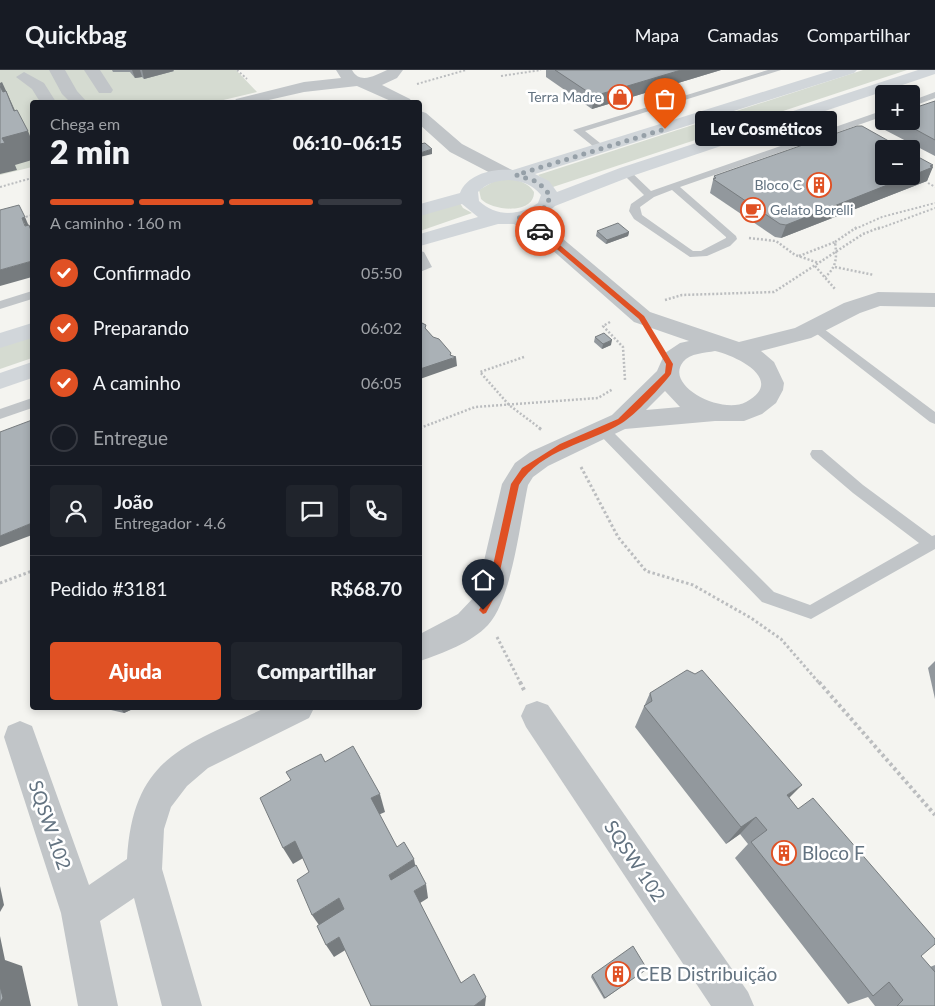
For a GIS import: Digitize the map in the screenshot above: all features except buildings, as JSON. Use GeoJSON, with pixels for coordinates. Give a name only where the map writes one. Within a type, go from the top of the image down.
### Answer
{"type":"FeatureCollection","features":[{"type":"Feature","properties":{"kind":"main road"},"geometry":{"type":"LineString","coordinates":[[422,209],[473,190],[491,177],[512,175],[602,149],[849,70]]}},
{"type":"Feature","properties":{"kind":"main road"},"geometry":{"type":"LineString","coordinates":[[422,239],[497,218],[518,218],[532,215],[545,206],[626,172],[933,70]]}},
{"type":"Feature","properties":{"kind":"main road"},"geometry":{"type":"LineString","coordinates":[[512,175],[538,182],[546,188],[550,195],[545,206]]}},
{"type":"Feature","properties":{"kind":"main road"},"geometry":{"type":"LineString","coordinates":[[473,190],[470,202],[480,212],[497,218]]}},
{"type":"Feature","properties":{"kind":"main road"},"geometry":{"type":"LineString","coordinates":[[0,341],[30,331]]}},
{"type":"Feature","properties":{"kind":"main road"},"geometry":{"type":"LineString","coordinates":[[0,381],[30,371]]}},
{"type":"Feature","properties":{"kind":"street"},"geometry":{"type":"LineString","coordinates":[[92,70],[105,90]]}},
{"type":"Feature","properties":{"kind":"street"},"geometry":{"type":"LineString","coordinates":[[304,87],[343,70],[346,76],[360,81],[399,88]]}},
{"type":"Feature","properties":{"kind":"street"},"geometry":{"type":"LineString","coordinates":[[24,77],[38,86],[47,100]]}},
{"type":"Feature","properties":{"kind":"street"},"geometry":{"type":"LineString","coordinates":[[250,100],[304,87],[360,81],[380,80],[399,88]]}},
{"type":"Feature","properties":{"kind":"street"},"geometry":{"type":"LineString","coordinates":[[38,86],[67,87]]}},
{"type":"Feature","properties":{"kind":"street"},"geometry":{"type":"LineString","coordinates":[[51,100],[67,87]]}},
{"type":"Feature","properties":{"kind":"street"},"geometry":{"type":"LineString","coordinates":[[422,118],[456,148],[512,175]]}},
{"type":"Feature","properties":{"kind":"street"},"geometry":{"type":"LineString","coordinates":[[456,148],[473,190]]}},
{"type":"Feature","properties":{"kind":"street"},"geometry":{"type":"LineString","coordinates":[[545,206],[544,225],[549,237]]}},
{"type":"Feature","properties":{"kind":"street"},"geometry":{"type":"LineString","coordinates":[[518,218],[549,237],[642,317],[669,369],[671,385],[679,395],[692,404],[717,412]]}},
{"type":"Feature","properties":{"kind":"street"},"geometry":{"type":"LineString","coordinates":[[611,425],[669,369],[681,352],[700,345],[735,348],[810,330],[852,308],[878,299],[935,300]]}},
{"type":"Feature","properties":{"kind":"street"},"geometry":{"type":"LineString","coordinates":[[422,647],[471,624],[490,598],[515,484],[524,470],[563,446],[611,425],[717,412],[740,413],[755,409],[766,402],[771,392],[771,380],[768,370],[758,360],[735,348],[642,317]]}},
{"type":"Feature","properties":{"kind":"street"},"geometry":{"type":"LineString","coordinates":[[771,380],[810,330]]}},
{"type":"Feature","properties":{"kind":"street"},"geometry":{"type":"LineString","coordinates":[[182,1006],[144,869],[146,829],[158,796],[175,774],[196,757],[294,710]]}},
{"type":"Feature","properties":{"kind":"street","name":"SQSW 102"},"geometry":{"type":"LineString","coordinates":[[537,716],[734,1006]]}},
{"type":"Feature","properties":{"kind":"street","name":"SQSW 102"},"geometry":{"type":"LineString","coordinates":[[20,737],[80,913],[98,1006]]}},
{"type":"Feature","properties":{"kind":"street"},"geometry":{"type":"LineString","coordinates":[[80,913],[144,869]]}},
{"type":"Feature","properties":{"kind":"lane"},"geometry":{"type":"LineString","coordinates":[[602,149],[578,130],[777,70]]}},
{"type":"Feature","properties":{"kind":"lane"},"geometry":{"type":"LineString","coordinates":[[920,101],[935,96]]}},
{"type":"Feature","properties":{"kind":"lane"},"geometry":{"type":"LineString","coordinates":[[673,186],[731,236],[732,239],[726,244],[703,254],[686,252],[638,217],[634,211],[635,206],[650,195],[673,186],[875,116]]}},
{"type":"Feature","properties":{"kind":"lane"},"geometry":{"type":"LineString","coordinates":[[626,172],[650,195]]}},
{"type":"Feature","properties":{"kind":"lane"},"geometry":{"type":"LineString","coordinates":[[0,305],[30,296]]}},
{"type":"Feature","properties":{"kind":"lane"},"geometry":{"type":"LineString","coordinates":[[810,330],[935,418]]}},
{"type":"Feature","properties":{"kind":"lane"},"geometry":{"type":"LineString","coordinates":[[0,414],[30,404]]}},
{"type":"Feature","properties":{"kind":"lane"},"geometry":{"type":"LineString","coordinates":[[611,425],[768,597],[811,612],[933,542],[858,489],[817,454]]}},
{"type":"Feature","properties":{"kind":"path"},"geometry":{"type":"LineString","coordinates":[[399,88],[466,70]]}},
{"type":"Feature","properties":{"kind":"path"},"geometry":{"type":"LineString","coordinates":[[501,76],[525,74],[541,70]]}},
{"type":"Feature","properties":{"kind":"path"},"geometry":{"type":"LineString","coordinates":[[0,187],[30,179]]}},
{"type":"Feature","properties":{"kind":"path"},"geometry":{"type":"LineString","coordinates":[[928,183],[935,187]]}},
{"type":"Feature","properties":{"kind":"path"},"geometry":{"type":"LineString","coordinates":[[798,256],[835,242],[848,230],[882,216],[935,203]]}},
{"type":"Feature","properties":{"kind":"path"},"geometry":{"type":"LineString","coordinates":[[17,220],[30,217]]}},
{"type":"Feature","properties":{"kind":"path"},"geometry":{"type":"LineString","coordinates":[[731,236],[776,241],[798,256],[819,263]]}},
{"type":"Feature","properties":{"kind":"path"},"geometry":{"type":"LineString","coordinates":[[825,277],[834,271],[838,261],[835,242]]}},
{"type":"Feature","properties":{"kind":"path"},"geometry":{"type":"LineString","coordinates":[[815,266],[852,308]]}},
{"type":"Feature","properties":{"kind":"path"},"geometry":{"type":"LineString","coordinates":[[524,357],[480,372],[509,405],[563,446],[579,463],[618,537],[646,570],[692,585],[751,618],[781,639],[935,815]]}},
{"type":"Feature","properties":{"kind":"path"},"geometry":{"type":"LineString","coordinates":[[0,583],[30,572]]}},
{"type":"Feature","properties":{"kind":"path"},"geometry":{"type":"LineString","coordinates":[[483,610],[537,716]]}},
{"type":"Feature","properties":{"kind":"shaded area"},"geometry":{"type":"Polygon","coordinates":[[[0,70],[236,70],[257,92],[223,100],[30,100],[30,168],[0,175],[0,70]]]}},
{"type":"Feature","properties":{"kind":"shaded area"},"geometry":{"type":"Polygon","coordinates":[[[863,70],[907,70],[553,187],[538,175],[863,70]]]}},
{"type":"Feature","properties":{"kind":"shaded area"},"geometry":{"type":"Polygon","coordinates":[[[498,179],[513,180],[527,184],[534,192],[532,199],[527,204],[512,209],[486,203],[481,199],[479,190],[498,179]]]}},
{"type":"Feature","properties":{"kind":"shaded area"},"geometry":{"type":"Polygon","coordinates":[[[458,200],[463,208],[472,213],[422,230],[422,211],[458,200]]]}},
{"type":"Feature","properties":{"kind":"shaded area"},"geometry":{"type":"Polygon","coordinates":[[[30,338],[30,359],[0,369],[0,347],[30,338]]]}},
{"type":"Feature","properties":{"kind":"way so far"},"geometry":{"type":"LineString","coordinates":[[540,231],[518,218],[532,215],[542,210],[549,202],[550,195],[546,188],[538,182],[516,175],[665,129]]}},
{"type":"Feature","properties":{"kind":"place","name":"Terra Madre"},"geometry":{"type":"Point","coordinates":[620,97]}},
{"type":"Feature","properties":{"kind":"place","name":"Lev Cosméticos"},"geometry":{"type":"Point","coordinates":[665,129]}},
{"type":"Feature","properties":{"kind":"place","name":"Bloco C"},"geometry":{"type":"Point","coordinates":[819,185]}},
{"type":"Feature","properties":{"kind":"place","name":"Gelato Borelli"},"geometry":{"type":"Point","coordinates":[753,210]}},
{"type":"Feature","properties":{"kind":"place","name":"Bloco F"},"geometry":{"type":"Point","coordinates":[784,853]}},
{"type":"Feature","properties":{"kind":"place","name":"CEB Distribuição"},"geometry":{"type":"Point","coordinates":[618,974]}},
{"type":"Feature","properties":{"kind":"route"},"geometry":{"type":"LineString","coordinates":[[483,610],[490,598],[515,484],[524,470],[539,459],[563,446],[621,421],[668,374],[669,364],[642,317],[540,231]]}}]}
